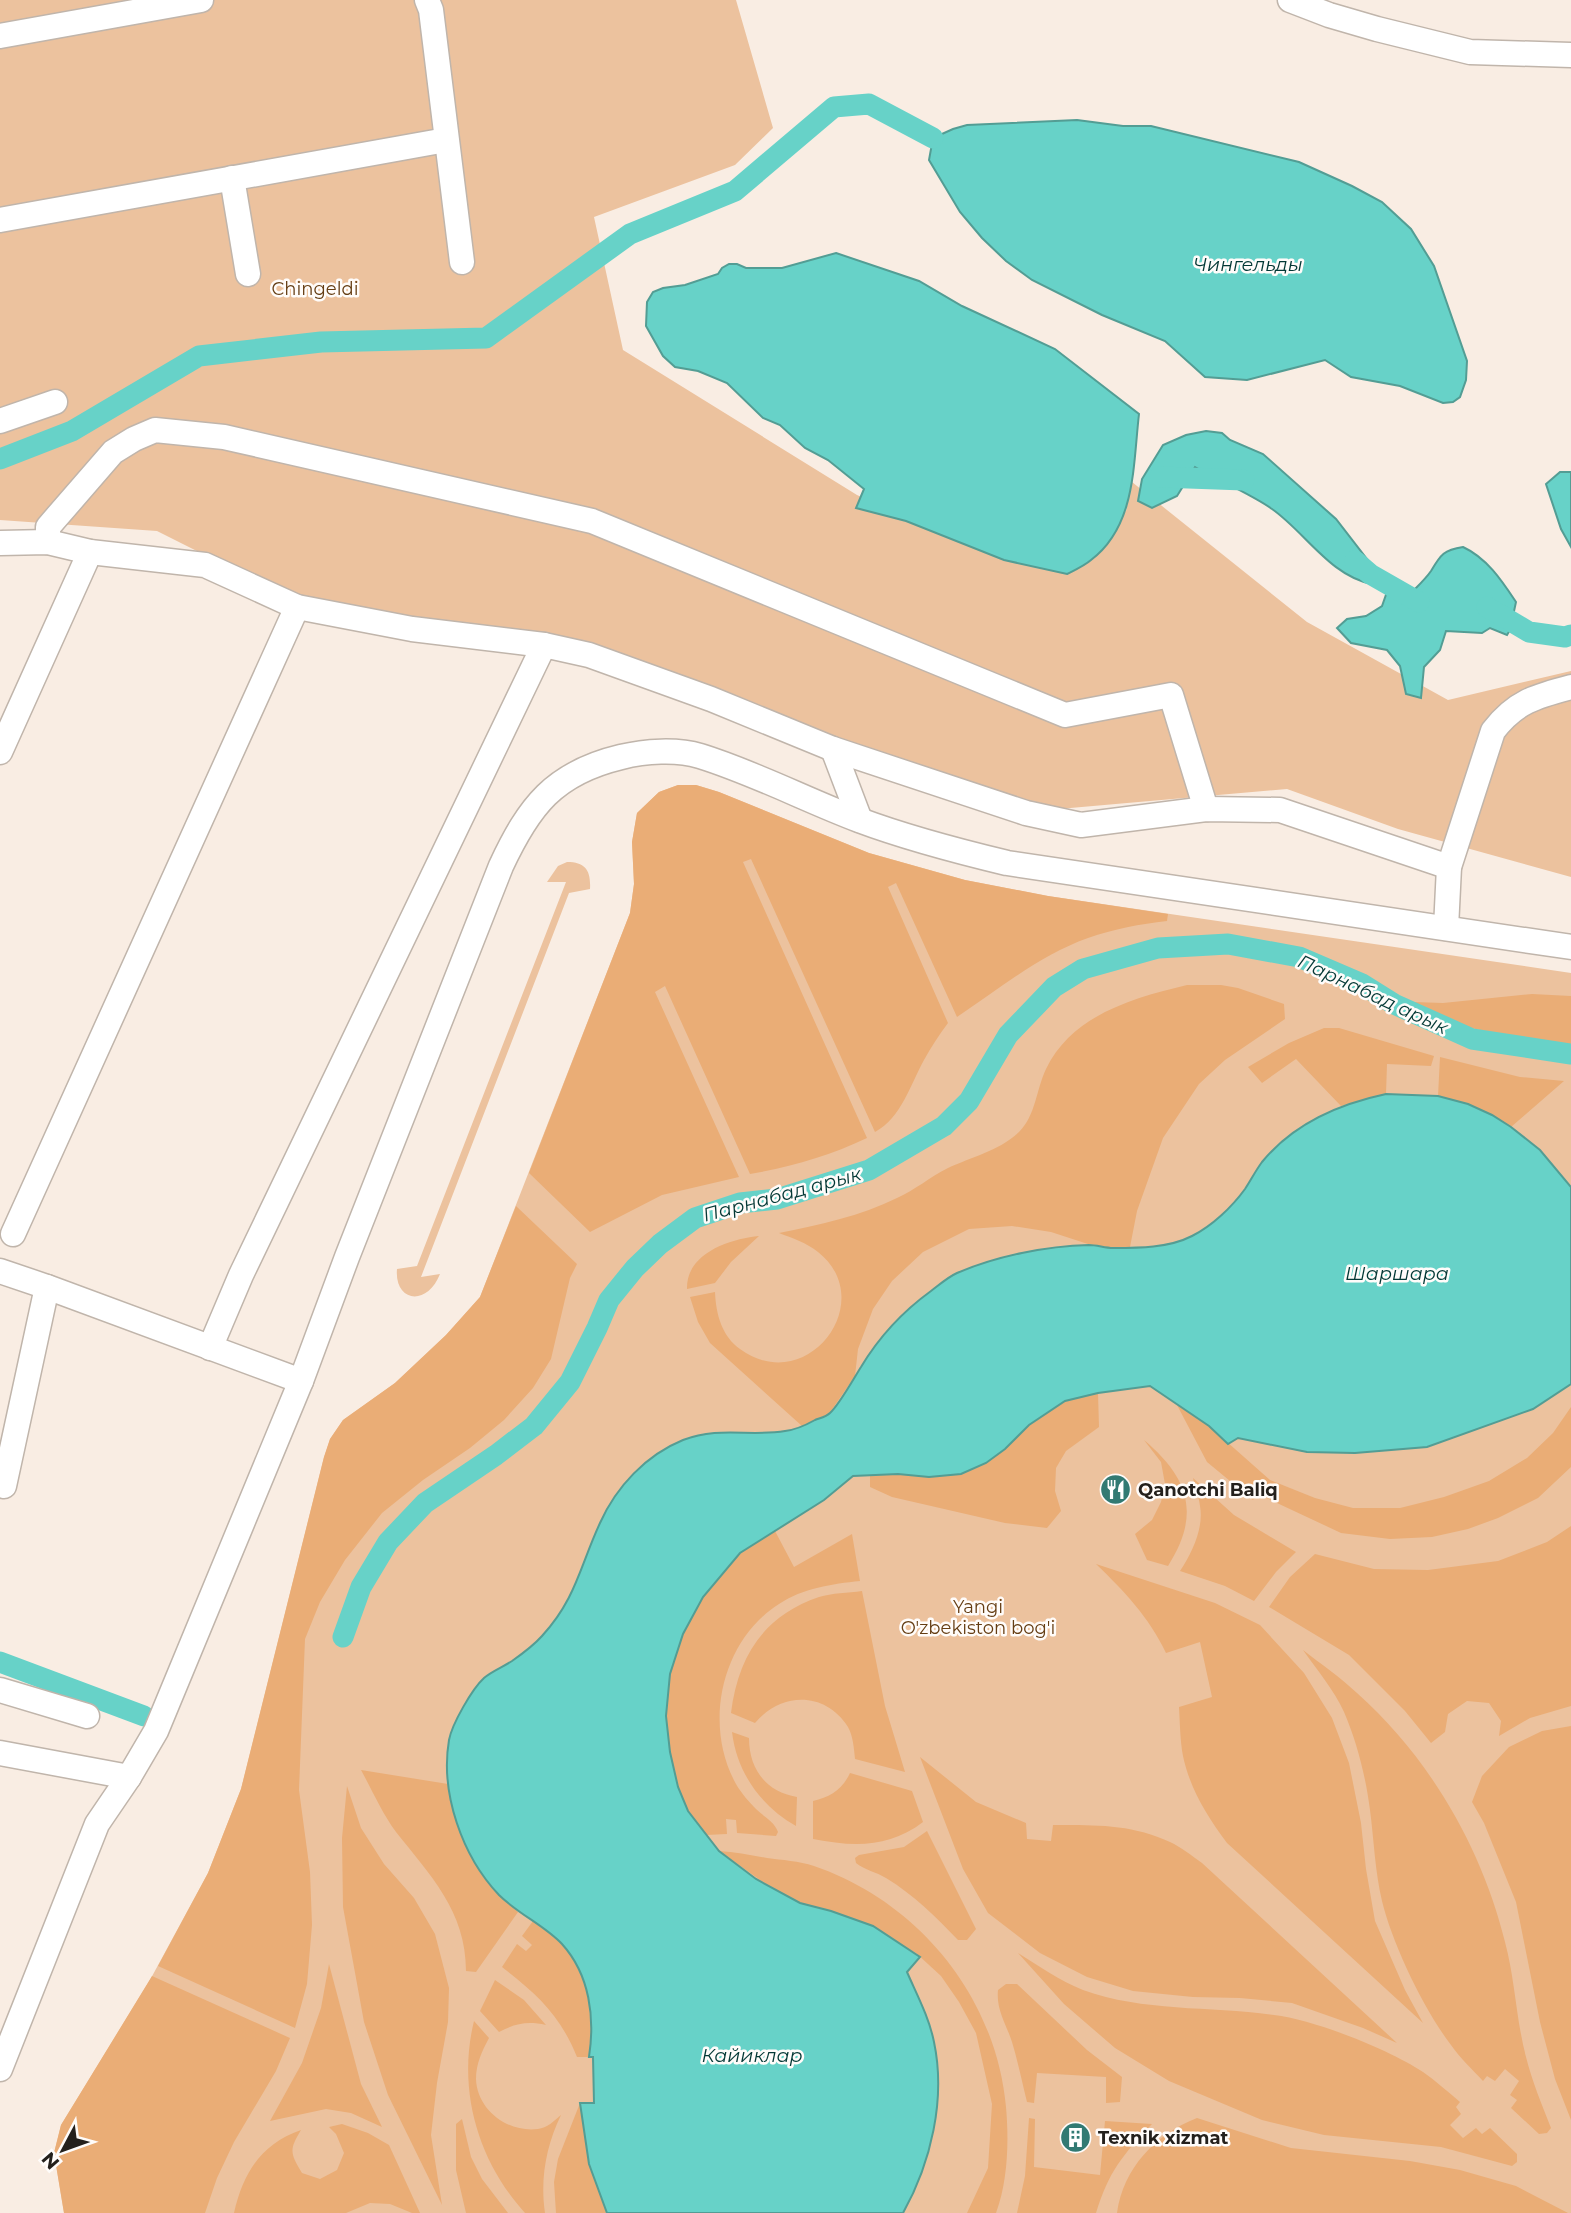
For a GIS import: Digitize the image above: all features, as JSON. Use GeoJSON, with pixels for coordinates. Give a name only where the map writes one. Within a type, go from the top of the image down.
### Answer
{"type":"FeatureCollection","features":[{"type":"Feature","properties":{"kind":"street"},"geometry":{"type":"LineString","coordinates":[[0,36],[201,0]]}},
{"type":"Feature","properties":{"kind":"street"},"geometry":{"type":"LineString","coordinates":[[427,0],[431,10],[462,261]]}},
{"type":"Feature","properties":{"kind":"street"},"geometry":{"type":"LineString","coordinates":[[1290,0],[1377,30],[1470,52],[1571,55]]}},
{"type":"Feature","properties":{"kind":"street"},"geometry":{"type":"LineString","coordinates":[[0,220],[446,139]]}},
{"type":"Feature","properties":{"kind":"street"},"geometry":{"type":"LineString","coordinates":[[232,178],[248,274]]}},
{"type":"Feature","properties":{"kind":"street"},"geometry":{"type":"LineString","coordinates":[[0,421],[55,402]]}},
{"type":"Feature","properties":{"kind":"street"},"geometry":{"type":"LineString","coordinates":[[48,542],[48,527],[113,452],[155,430],[224,437],[592,521],[1065,715],[1171,695],[1206,809]]}},
{"type":"Feature","properties":{"kind":"street"},"geometry":{"type":"LineString","coordinates":[[0,543],[48,542],[90,552],[205,565],[297,607],[412,629],[544,645],[589,655],[710,699],[833,749],[1026,813],[1081,825],[1206,809],[1280,810],[1449,867]]}},
{"type":"Feature","properties":{"kind":"street"},"geometry":{"type":"LineString","coordinates":[[0,752],[90,552]]}},
{"type":"Feature","properties":{"kind":"street"},"geometry":{"type":"LineString","coordinates":[[13,1234],[297,607]]}},
{"type":"Feature","properties":{"kind":"street"},"geometry":{"type":"LineString","coordinates":[[210,1348],[241,1275],[544,645]]}},
{"type":"Feature","properties":{"kind":"street"},"geometry":{"type":"LineString","coordinates":[[1446,928],[1449,867],[1493,731],[1516,706],[1571,687]]}},
{"type":"Feature","properties":{"kind":"street"},"geometry":{"type":"LineString","coordinates":[[833,749],[860,820]]}},
{"type":"Feature","properties":{"kind":"street"},"geometry":{"type":"LineString","coordinates":[[0,2069],[10,2013],[97,1825],[156,1731],[301,1381],[501,866],[518,830],[543,798],[564,779],[593,764],[644,751],[698,755],[860,820],[946,848],[1007,863],[1571,947]]}},
{"type":"Feature","properties":{"kind":"street"},"geometry":{"type":"LineString","coordinates":[[0,1270],[301,1381]]}},
{"type":"Feature","properties":{"kind":"street"},"geometry":{"type":"LineString","coordinates":[[4,1486],[47,1287]]}},
{"type":"Feature","properties":{"kind":"street"},"geometry":{"type":"LineString","coordinates":[[0,1690],[87,1716]]}},
{"type":"Feature","properties":{"kind":"street"},"geometry":{"type":"LineString","coordinates":[[0,1753],[129,1777]]}},
{"type":"Feature","properties":{"kind":"green space","name":"Chingeldi"},"geometry":{"type":"Polygon","coordinates":[[[0,0],[736,0],[773,128],[735,165],[594,217],[623,350],[857,495],[1004,560],[1126,511],[1132,482],[1307,622],[1448,700],[1571,671],[1571,877],[1398,829],[1287,789],[1059,809],[952,786],[612,657],[294,600],[157,531],[0,520],[0,0]]]}},
{"type":"Feature","properties":{"kind":"green space","name":"Yangi O'zbekiston bog'i"},"geometry":{"type":"Polygon","coordinates":[[[678,785],[696,785],[719,792],[869,853],[965,880],[1048,896],[1571,973],[1571,2213],[64,2213],[54,2153],[61,2125],[150,1980],[208,1873],[241,1789],[330,1439],[343,1420],[395,1383],[446,1335],[480,1297],[630,913],[634,884],[632,842],[637,813],[659,792],[678,785]]]}},
{"type":"Feature","properties":{"kind":"green space"},"geometry":{"type":"Polygon","coordinates":[[[567,862],[579,864],[586,869],[590,877],[590,889],[569,893],[421,1277],[440,1274],[427,1292],[420,1296],[406,1294],[397,1280],[397,1269],[417,1266],[566,882],[547,882],[558,866],[567,862]]]}},
{"type":"Feature","properties":{"kind":"shaded area"},"geometry":{"type":"Polygon","coordinates":[[[678,785],[696,785],[719,792],[869,853],[965,880],[1168,914],[1167,921],[1117,929],[1070,945],[1020,973],[957,1017],[896,883],[888,887],[948,1023],[927,1055],[899,1109],[875,1132],[751,859],[743,862],[867,1138],[810,1160],[750,1174],[665,986],[655,992],[739,1177],[662,1195],[590,1232],[529,1173],[630,913],[634,884],[632,842],[637,813],[659,792],[678,785]]]}},
{"type":"Feature","properties":{"kind":"shaded area"},"geometry":{"type":"Polygon","coordinates":[[[1187,985],[1238,988],[1284,1004],[1285,1019],[1225,1060],[1199,1084],[1163,1138],[1137,1211],[1130,1247],[1091,1245],[1051,1232],[1012,1226],[969,1229],[923,1252],[892,1281],[873,1309],[858,1349],[855,1376],[829,1414],[802,1426],[710,1343],[698,1322],[690,1297],[715,1292],[721,1324],[729,1338],[740,1349],[765,1361],[789,1361],[810,1353],[827,1337],[838,1317],[841,1295],[835,1272],[818,1252],[779,1233],[869,1210],[910,1191],[948,1168],[1003,1144],[1025,1125],[1046,1069],[1057,1050],[1071,1035],[1088,1022],[1126,1003],[1187,985]]]}},
{"type":"Feature","properties":{"kind":"shaded area"},"geometry":{"type":"Polygon","coordinates":[[[1532,994],[1571,996],[1571,1046],[1507,1036],[1440,1021],[1414,1002],[1443,1003],[1532,994]]]}},
{"type":"Feature","properties":{"kind":"shaded area"},"geometry":{"type":"Polygon","coordinates":[[[1324,1028],[1339,1028],[1434,1056],[1431,1066],[1387,1064],[1386,1094],[1341,1106],[1296,1059],[1262,1083],[1248,1067],[1289,1043],[1324,1028]]]}},
{"type":"Feature","properties":{"kind":"shaded area"},"geometry":{"type":"Polygon","coordinates":[[[1440,1057],[1520,1077],[1564,1081],[1511,1127],[1468,1104],[1438,1096],[1440,1057]]]}},
{"type":"Feature","properties":{"kind":"shaded area"},"geometry":{"type":"Polygon","coordinates":[[[516,1206],[577,1264],[570,1278],[551,1359],[533,1388],[504,1420],[382,1513],[345,1560],[320,1602],[305,1639],[299,1790],[310,1872],[312,1925],[307,1984],[295,2028],[158,1966],[208,1873],[241,1789],[330,1439],[343,1420],[395,1383],[446,1335],[480,1297],[516,1206]]]}},
{"type":"Feature","properties":{"kind":"shaded area"},"geometry":{"type":"Polygon","coordinates":[[[759,1236],[731,1262],[715,1283],[687,1289],[694,1266],[702,1257],[735,1240],[759,1236]]]}},
{"type":"Feature","properties":{"kind":"shaded area"},"geometry":{"type":"Polygon","coordinates":[[[1098,1393],[1099,1427],[1066,1451],[1056,1468],[1055,1491],[1061,1511],[1047,1528],[1005,1523],[892,1497],[870,1487],[870,1475],[961,1474],[986,1463],[1029,1425],[1065,1401],[1098,1393]]]}},
{"type":"Feature","properties":{"kind":"shaded area"},"geometry":{"type":"Polygon","coordinates":[[[1177,1405],[1209,1426],[1270,1480],[1315,1498],[1353,1508],[1400,1508],[1444,1497],[1489,1481],[1527,1458],[1553,1433],[1571,1407],[1571,1467],[1538,1498],[1468,1529],[1432,1537],[1390,1539],[1341,1533],[1258,1494],[1253,1500],[1207,1462],[1177,1405]]]}},
{"type":"Feature","properties":{"kind":"shaded area"},"geometry":{"type":"Polygon","coordinates":[[[1144,1440],[1171,1468],[1185,1498],[1187,1513],[1184,1530],[1168,1566],[1147,1560],[1135,1534],[1152,1520],[1161,1502],[1165,1484],[1161,1462],[1144,1440]]]}},
{"type":"Feature","properties":{"kind":"shaded area"},"geometry":{"type":"Polygon","coordinates":[[[1193,1478],[1234,1515],[1296,1552],[1276,1572],[1254,1601],[1225,1586],[1180,1571],[1199,1531],[1201,1514],[1193,1478]]]}},
{"type":"Feature","properties":{"kind":"shaded area"},"geometry":{"type":"Polygon","coordinates":[[[1571,1526],[1571,1706],[1530,1718],[1499,1736],[1501,1721],[1489,1703],[1467,1701],[1448,1714],[1445,1732],[1431,1743],[1405,1711],[1349,1655],[1269,1607],[1290,1577],[1315,1554],[1374,1569],[1428,1570],[1498,1561],[1547,1542],[1571,1526]]]}},
{"type":"Feature","properties":{"kind":"shaded area"},"geometry":{"type":"Polygon","coordinates":[[[775,1531],[794,1567],[852,1534],[860,1581],[798,1594],[779,1604],[759,1620],[743,1639],[723,1686],[721,1736],[726,1761],[736,1784],[748,1801],[778,1832],[776,1836],[737,1833],[736,1820],[726,1819],[727,1834],[706,1835],[687,1809],[671,1760],[666,1706],[670,1673],[680,1641],[696,1609],[716,1579],[743,1551],[775,1531]]]}},
{"type":"Feature","properties":{"kind":"shaded area"},"geometry":{"type":"Polygon","coordinates":[[[1096,1564],[1215,1603],[1260,1625],[1304,1673],[1332,1718],[1349,1763],[1375,1921],[1405,1990],[1423,2023],[1227,1843],[1195,1791],[1181,1744],[1179,1707],[1212,1697],[1200,1642],[1166,1653],[1135,1605],[1096,1564]]]}},
{"type":"Feature","properties":{"kind":"shaded area"},"geometry":{"type":"Polygon","coordinates":[[[862,1591],[885,1706],[905,1772],[855,1759],[848,1727],[838,1715],[815,1702],[790,1701],[777,1705],[755,1723],[731,1713],[734,1693],[747,1657],[768,1627],[799,1605],[819,1597],[862,1591]]]}},
{"type":"Feature","properties":{"kind":"shaded area"},"geometry":{"type":"Polygon","coordinates":[[[1303,1650],[1357,1693],[1383,1718],[1429,1775],[1467,1839],[1495,1907],[1505,1942],[1526,2057],[1551,2128],[1547,2133],[1539,2134],[1511,2108],[1517,2100],[1510,2095],[1519,2081],[1505,2069],[1495,2081],[1487,2076],[1483,2081],[1455,2050],[1420,1995],[1401,1956],[1382,1901],[1368,1798],[1353,1735],[1335,1696],[1303,1650]]]}},
{"type":"Feature","properties":{"kind":"shaded area"},"geometry":{"type":"Polygon","coordinates":[[[1571,1726],[1571,2120],[1555,2079],[1540,2022],[1516,1902],[1484,1823],[1472,1802],[1482,1776],[1509,1747],[1542,1731],[1571,1726]]]}},
{"type":"Feature","properties":{"kind":"shaded area"},"geometry":{"type":"Polygon","coordinates":[[[732,1732],[749,1738],[752,1760],[768,1784],[776,1790],[797,1797],[796,1826],[772,1809],[753,1787],[739,1761],[732,1732]]]}},
{"type":"Feature","properties":{"kind":"shaded area"},"geometry":{"type":"Polygon","coordinates":[[[920,1757],[976,1802],[1026,1823],[1027,1839],[1051,1841],[1053,1825],[1098,1826],[1141,1832],[1178,1846],[1202,1863],[1397,2043],[1292,2003],[1133,1991],[1087,1977],[1040,1953],[988,1913],[963,1869],[920,1757]]]}},
{"type":"Feature","properties":{"kind":"shaded area"},"geometry":{"type":"Polygon","coordinates":[[[361,1770],[448,1784],[460,1829],[474,1862],[488,1883],[518,1912],[476,1972],[466,1971],[460,1930],[444,1895],[391,1825],[361,1770]]]}},
{"type":"Feature","properties":{"kind":"shaded area"},"geometry":{"type":"Polygon","coordinates":[[[850,1773],[912,1791],[923,1822],[910,1831],[884,1841],[857,1844],[813,1839],[813,1801],[835,1792],[850,1773]]]}},
{"type":"Feature","properties":{"kind":"shaded area"},"geometry":{"type":"Polygon","coordinates":[[[347,1786],[361,1828],[384,1864],[414,1898],[435,1934],[449,1988],[448,2022],[431,2135],[442,2205],[388,2095],[364,2022],[343,1907],[342,1838],[347,1786]]]}},
{"type":"Feature","properties":{"kind":"shaded area"},"geometry":{"type":"Polygon","coordinates":[[[927,1831],[976,1929],[967,1940],[958,1940],[906,1892],[856,1863],[855,1858],[859,1855],[904,1847],[927,1831]]]}},
{"type":"Feature","properties":{"kind":"shaded area"},"geometry":{"type":"Polygon","coordinates":[[[719,1851],[802,1863],[852,1882],[887,1903],[918,1929],[946,1959],[969,1992],[987,2028],[999,2067],[1006,2107],[1007,2147],[1003,2188],[996,2213],[967,2213],[988,2168],[992,2104],[976,2033],[941,1976],[916,1953],[852,1919],[800,1903],[777,1892],[719,1851]]]}},
{"type":"Feature","properties":{"kind":"shaded area"},"geometry":{"type":"Polygon","coordinates":[[[533,1921],[560,1942],[572,1958],[585,1984],[591,2012],[589,2057],[577,2057],[563,2029],[546,2006],[502,1967],[517,1944],[526,1951],[532,1945],[522,1936],[533,1921]]]}},
{"type":"Feature","properties":{"kind":"shaded area"},"geometry":{"type":"Polygon","coordinates":[[[1018,1953],[1066,1982],[1106,1997],[1153,2005],[1250,2012],[1291,2018],[1371,2045],[1423,2072],[1460,2102],[1456,2107],[1461,2114],[1450,2125],[1463,2138],[1476,2128],[1482,2134],[1490,2128],[1517,2154],[1517,2162],[1512,2166],[1441,2147],[1324,2135],[1262,2120],[1169,2081],[1115,2048],[1064,2004],[1018,1953]]]}},
{"type":"Feature","properties":{"kind":"shaded area"},"geometry":{"type":"Polygon","coordinates":[[[329,1964],[361,2084],[382,2127],[351,2113],[326,2109],[270,2121],[302,2063],[321,2008],[329,1964]]]}},
{"type":"Feature","properties":{"kind":"shaded area"},"geometry":{"type":"Polygon","coordinates":[[[152,1976],[290,2038],[276,2071],[234,2142],[217,2178],[205,2213],[64,2213],[54,2153],[61,2125],[152,1976]]]}},
{"type":"Feature","properties":{"kind":"shaded area"},"geometry":{"type":"Polygon","coordinates":[[[495,1980],[524,2000],[546,2025],[522,2024],[499,2032],[480,2011],[495,1980]]]}},
{"type":"Feature","properties":{"kind":"shaded area"},"geometry":{"type":"Polygon","coordinates":[[[1006,1984],[1017,1984],[1087,2050],[1122,2077],[1120,2102],[1106,2103],[1106,2077],[1037,2073],[1034,2103],[1027,2102],[1012,2042],[998,2004],[998,1990],[1006,1984]]]}},
{"type":"Feature","properties":{"kind":"shaded area"},"geometry":{"type":"Polygon","coordinates":[[[474,2021],[489,2038],[480,2058],[476,2079],[482,2100],[488,2109],[505,2123],[527,2129],[544,2127],[561,2115],[551,2139],[546,2163],[543,2188],[545,2213],[525,2213],[495,2171],[484,2148],[470,2098],[468,2073],[474,2021]]]}},
{"type":"Feature","properties":{"kind":"shaded area"},"geometry":{"type":"Polygon","coordinates":[[[580,2103],[589,2164],[607,2213],[556,2213],[554,2182],[558,2159],[580,2103]]]}},
{"type":"Feature","properties":{"kind":"shaded area"},"geometry":{"type":"Polygon","coordinates":[[[1029,2118],[1035,2119],[1034,2167],[1100,2175],[1105,2121],[1152,2124],[1118,2165],[1106,2186],[1096,2213],[1017,2213],[1025,2176],[1029,2118]]]}},
{"type":"Feature","properties":{"kind":"shaded area"},"geometry":{"type":"Polygon","coordinates":[[[1197,2118],[1291,2148],[1410,2161],[1460,2170],[1516,2186],[1568,2213],[1117,2213],[1126,2181],[1144,2155],[1168,2133],[1197,2118]]]}},
{"type":"Feature","properties":{"kind":"shaded area"},"geometry":{"type":"Polygon","coordinates":[[[462,2119],[471,2157],[482,2179],[508,2213],[466,2213],[456,2170],[456,2124],[462,2119]]]}},
{"type":"Feature","properties":{"kind":"shaded area"},"geometry":{"type":"Polygon","coordinates":[[[342,2124],[368,2133],[389,2145],[420,2213],[412,2213],[390,2204],[370,2203],[346,2213],[234,2213],[243,2185],[256,2162],[275,2143],[301,2130],[294,2142],[293,2152],[302,2173],[320,2179],[337,2170],[344,2153],[336,2134],[329,2127],[342,2124]]]}},
{"type":"Feature","properties":{"kind":"water","name":"Чингельды"},"geometry":{"type":"Polygon","coordinates":[[[1077,120],[1123,126],[1151,126],[1299,162],[1382,202],[1411,229],[1434,266],[1467,361],[1466,380],[1460,397],[1453,402],[1443,403],[1400,386],[1351,377],[1325,360],[1247,380],[1205,377],[1165,341],[1102,315],[1032,280],[1006,261],[960,212],[929,160],[933,138],[967,125],[1077,120]]]}},
{"type":"Feature","properties":{"kind":"water"},"geometry":{"type":"Polygon","coordinates":[[[836,253],[919,281],[962,306],[1055,349],[1139,414],[1133,474],[1124,512],[1117,530],[1106,546],[1091,560],[1067,574],[1004,560],[906,521],[856,508],[864,489],[828,460],[805,448],[780,425],[763,418],[727,383],[698,371],[675,367],[663,356],[646,326],[647,302],[653,292],[663,288],[685,285],[718,274],[729,264],[746,268],[782,268],[836,253]]]}},
{"type":"Feature","properties":{"kind":"water"},"geometry":{"type":"Polygon","coordinates":[[[1206,431],[1222,433],[1230,440],[1263,454],[1336,519],[1380,576],[1372,584],[1343,572],[1272,509],[1195,467],[1177,496],[1152,508],[1138,501],[1142,479],[1163,445],[1186,435],[1206,431]]]}},
{"type":"Feature","properties":{"kind":"water"},"geometry":{"type":"Polygon","coordinates":[[[1560,472],[1571,472],[1571,547],[1561,529],[1546,484],[1560,472]]]}},
{"type":"Feature","properties":{"kind":"water"},"geometry":{"type":"Polygon","coordinates":[[[1463,547],[1487,564],[1516,602],[1510,630],[1507,635],[1490,628],[1482,633],[1446,631],[1440,650],[1424,667],[1421,698],[1406,694],[1400,666],[1387,650],[1351,643],[1337,628],[1347,619],[1366,616],[1382,606],[1388,589],[1415,589],[1444,554],[1463,547]]]}},
{"type":"Feature","properties":{"kind":"water","name":"Кайиклар"},"geometry":{"type":"Polygon","coordinates":[[[1386,1094],[1438,1096],[1468,1104],[1492,1115],[1540,1150],[1571,1187],[1571,1384],[1533,1409],[1427,1447],[1355,1453],[1307,1452],[1238,1438],[1228,1444],[1209,1426],[1150,1386],[1098,1393],[1065,1401],[1029,1425],[986,1463],[961,1474],[929,1477],[898,1474],[853,1476],[824,1500],[740,1553],[703,1597],[683,1634],[670,1674],[666,1716],[678,1787],[688,1811],[719,1851],[756,1879],[800,1903],[873,1926],[920,1957],[907,1972],[926,2015],[934,2042],[938,2086],[934,2130],[921,2173],[903,2213],[607,2213],[589,2164],[580,2103],[594,2103],[593,2057],[589,2057],[590,2012],[579,1969],[562,1944],[506,1902],[486,1879],[465,1843],[451,1802],[447,1760],[449,1740],[458,1716],[474,1690],[487,1676],[512,1661],[542,1636],[563,1609],[593,1539],[615,1497],[645,1463],[669,1446],[709,1434],[772,1433],[789,1430],[827,1416],[838,1404],[883,1335],[920,1299],[957,1273],[1005,1257],[1039,1250],[1089,1245],[1133,1248],[1183,1240],[1207,1227],[1228,1209],[1262,1162],[1302,1126],[1334,1110],[1386,1094]]]}},
{"type":"Feature","properties":{"kind":"waterway"},"geometry":{"type":"LineString","coordinates":[[0,459],[72,431],[199,356],[321,342],[486,338],[630,234],[735,191],[834,107],[869,104],[933,138]]}},
{"type":"Feature","properties":{"kind":"waterway"},"geometry":{"type":"LineString","coordinates":[[1160,477],[1244,480]]}},
{"type":"Feature","properties":{"kind":"waterway"},"geometry":{"type":"LineString","coordinates":[[1355,561],[1370,574],[1419,602]]}},
{"type":"Feature","properties":{"kind":"waterway"},"geometry":{"type":"LineString","coordinates":[[1487,607],[1529,632],[1565,637],[1571,635]]}},
{"type":"Feature","properties":{"kind":"waterway","name":"Парнабад арык"},"geometry":{"type":"LineString","coordinates":[[343,1637],[361,1587],[388,1542],[425,1503],[534,1426],[570,1382],[609,1300],[635,1268],[660,1244],[695,1218],[740,1203],[777,1199],[869,1170],[944,1126],[969,1101],[1008,1035],[1054,987],[1083,969],[1158,948],[1228,944],[1299,957],[1362,984],[1394,1004],[1472,1039],[1571,1054]]}},
{"type":"Feature","properties":{"kind":"waterway","name":"Парнабад арык"},"geometry":{"type":"LineString","coordinates":[[0,1662],[144,1716]]}},
{"type":"Feature","properties":{"kind":"place","name":"Qanotchi Baliq"},"geometry":{"type":"Point","coordinates":[1115,1490]}},
{"type":"Feature","properties":{"kind":"place","name":"Texnik xizmat"},"geometry":{"type":"Point","coordinates":[1075,2138]}},
{"type":"Feature","properties":{"kind":"water label","name":"Шаршара"},"geometry":{"type":"Point","coordinates":[1397,1273]}}]}
